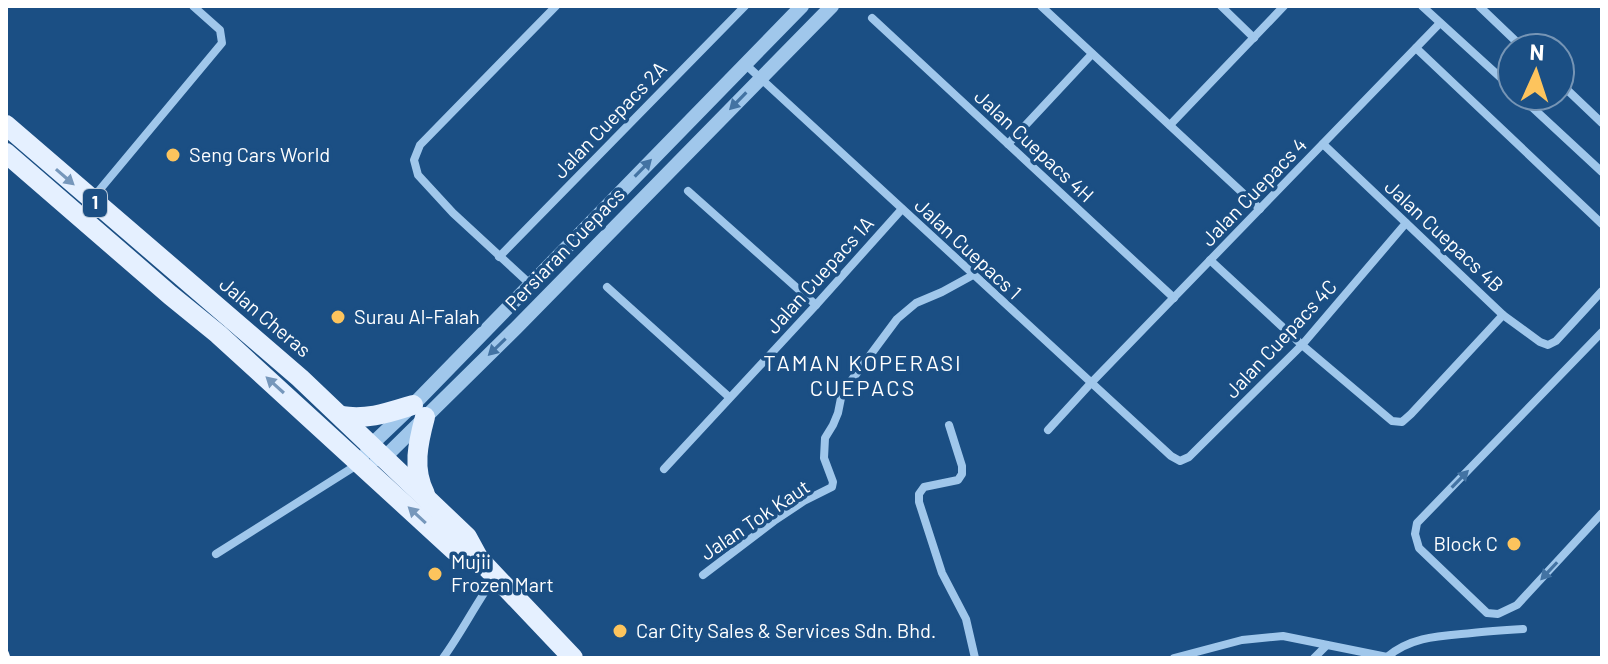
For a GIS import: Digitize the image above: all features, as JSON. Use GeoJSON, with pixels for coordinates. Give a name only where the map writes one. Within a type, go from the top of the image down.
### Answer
{"type":"FeatureCollection","features":[{"type":"Feature","properties":{"kind":"main road","name":"Jalan Cheras"},"geometry":{"type":"LineString","coordinates":[[6,125],[300,378],[341,416],[454,550],[479,559]]}},
{"type":"Feature","properties":{"kind":"main road","name":"Jalan Cheras"},"geometry":{"type":"LineString","coordinates":[[6,153],[170,295],[426,498],[467,537],[479,559],[573,658]]}},
{"type":"Feature","properties":{"kind":"main road"},"geometry":{"type":"LineString","coordinates":[[341,416],[358,419],[419,411],[417,463],[426,498]]}},
{"type":"Feature","properties":{"kind":"street"},"geometry":{"type":"LineString","coordinates":[[91,200],[222,43],[220,30],[193,6]]}},
{"type":"Feature","properties":{"kind":"street"},"geometry":{"type":"LineString","coordinates":[[530,284],[418,175],[414,160],[420,145],[556,6]]}},
{"type":"Feature","properties":{"kind":"street","name":"Jalan Cuepacs 2A"},"geometry":{"type":"LineString","coordinates":[[499,257],[745,6]]}},
{"type":"Feature","properties":{"kind":"street","name":"Persiaran Cuepacs"},"geometry":{"type":"LineString","coordinates":[[419,411],[530,284],[802,6]]}},
{"type":"Feature","properties":{"kind":"street","name":"Persiaran Cuepacs"},"geometry":{"type":"LineString","coordinates":[[372,455],[516,328],[832,6]]}},
{"type":"Feature","properties":{"kind":"street"},"geometry":{"type":"LineString","coordinates":[[1041,6],[1260,209]]}},
{"type":"Feature","properties":{"kind":"street"},"geometry":{"type":"LineString","coordinates":[[1221,6],[1254,38]]}},
{"type":"Feature","properties":{"kind":"street"},"geometry":{"type":"LineString","coordinates":[[1170,125],[1284,6]]}},
{"type":"Feature","properties":{"kind":"street"},"geometry":{"type":"LineString","coordinates":[[1422,6],[1496,74]]}},
{"type":"Feature","properties":{"kind":"street"},"geometry":{"type":"LineString","coordinates":[[1479,6],[1506,32]]}},
{"type":"Feature","properties":{"kind":"street","name":"Jalan Cuepacs 4H"},"geometry":{"type":"LineString","coordinates":[[872,18],[1174,298]]}},
{"type":"Feature","properties":{"kind":"street","name":"Jalan Cuepacs 4"},"geometry":{"type":"LineString","coordinates":[[1048,430],[1440,23]]}},
{"type":"Feature","properties":{"kind":"street"},"geometry":{"type":"LineString","coordinates":[[1416,48],[1602,224]]}},
{"type":"Feature","properties":{"kind":"street"},"geometry":{"type":"LineString","coordinates":[[1008,144],[1092,54]]}},
{"type":"Feature","properties":{"kind":"street","name":"Jalan Cuepacs 1"},"geometry":{"type":"LineString","coordinates":[[745,64],[1171,456]]}},
{"type":"Feature","properties":{"kind":"street"},"geometry":{"type":"LineString","coordinates":[[1576,98],[1602,123]]}},
{"type":"Feature","properties":{"kind":"street"},"geometry":{"type":"LineString","coordinates":[[1538,112],[1602,172]]}},
{"type":"Feature","properties":{"kind":"street","name":"Jalan Cuepacs 4B"},"geometry":{"type":"LineString","coordinates":[[1323,144],[1503,315],[1540,342],[1548,345],[1556,341],[1602,291]]}},
{"type":"Feature","properties":{"kind":"street"},"geometry":{"type":"LineString","coordinates":[[1594,163],[1602,156]]}},
{"type":"Feature","properties":{"kind":"street"},"geometry":{"type":"LineString","coordinates":[[688,191],[816,305]]}},
{"type":"Feature","properties":{"kind":"street","name":"Jalan Cuepacs 1A"},"geometry":{"type":"LineString","coordinates":[[664,469],[902,209]]}},
{"type":"Feature","properties":{"kind":"street","name":"Jalan Cuepacs 4C"},"geometry":{"type":"LineString","coordinates":[[1171,456],[1180,461],[1189,457],[1302,345],[1406,223]]}},
{"type":"Feature","properties":{"kind":"street"},"geometry":{"type":"LineString","coordinates":[[1210,260],[1302,345],[1392,421],[1402,422],[1503,315]]}},
{"type":"Feature","properties":{"kind":"street","name":"Jalan Tok Kaut"},"geometry":{"type":"LineString","coordinates":[[703,575],[784,514],[832,487],[824,458],[825,438],[838,413],[842,393],[897,319],[916,303],[973,275]]}},
{"type":"Feature","properties":{"kind":"street"},"geometry":{"type":"LineString","coordinates":[[607,287],[729,397]]}},
{"type":"Feature","properties":{"kind":"street"},"geometry":{"type":"LineString","coordinates":[[1602,332],[1417,523],[1415,534],[1419,548],[1430,559],[1487,613],[1498,614],[1517,605],[1602,513]]}},
{"type":"Feature","properties":{"kind":"street"},"geometry":{"type":"LineString","coordinates":[[949,425],[962,474],[958,480],[924,487],[919,494],[919,502],[942,573],[966,619],[975,658]]}},
{"type":"Feature","properties":{"kind":"street"},"geometry":{"type":"LineString","coordinates":[[216,554],[372,455]]}},
{"type":"Feature","properties":{"kind":"street"},"geometry":{"type":"LineString","coordinates":[[443,658],[495,576]]}},
{"type":"Feature","properties":{"kind":"street"},"geometry":{"type":"LineString","coordinates":[[1174,658],[1242,640],[1283,636],[1347,654],[1390,657],[1405,645],[1435,636],[1523,629]]}},
{"type":"Feature","properties":{"kind":"street"},"geometry":{"type":"LineString","coordinates":[[1314,658],[1326,646]]}},
{"type":"Feature","properties":{"kind":"railway"},"geometry":{"type":"LineString","coordinates":[[6,652],[8,658]]}},
{"type":"Feature","properties":{"kind":"place","name":"Seng Cars World"},"geometry":{"type":"Point","coordinates":[173,155]}},
{"type":"Feature","properties":{"kind":"place","name":"Surau Al-Falah"},"geometry":{"type":"Point","coordinates":[338,317]}},
{"type":"Feature","properties":{"kind":"place","name":"Block C"},"geometry":{"type":"Point","coordinates":[1514,544]}},
{"type":"Feature","properties":{"kind":"place","name":"Mujii Frozen Mart"},"geometry":{"type":"Point","coordinates":[435,574]}},
{"type":"Feature","properties":{"kind":"place","name":"Car City Sales & Services Sdn. Bhd."},"geometry":{"type":"Point","coordinates":[620,631]}},
{"type":"Feature","properties":{"kind":"district","name":"TAMAN KOPERASI CUEPACS"},"geometry":{"type":"Point","coordinates":[863,376]}}]}
